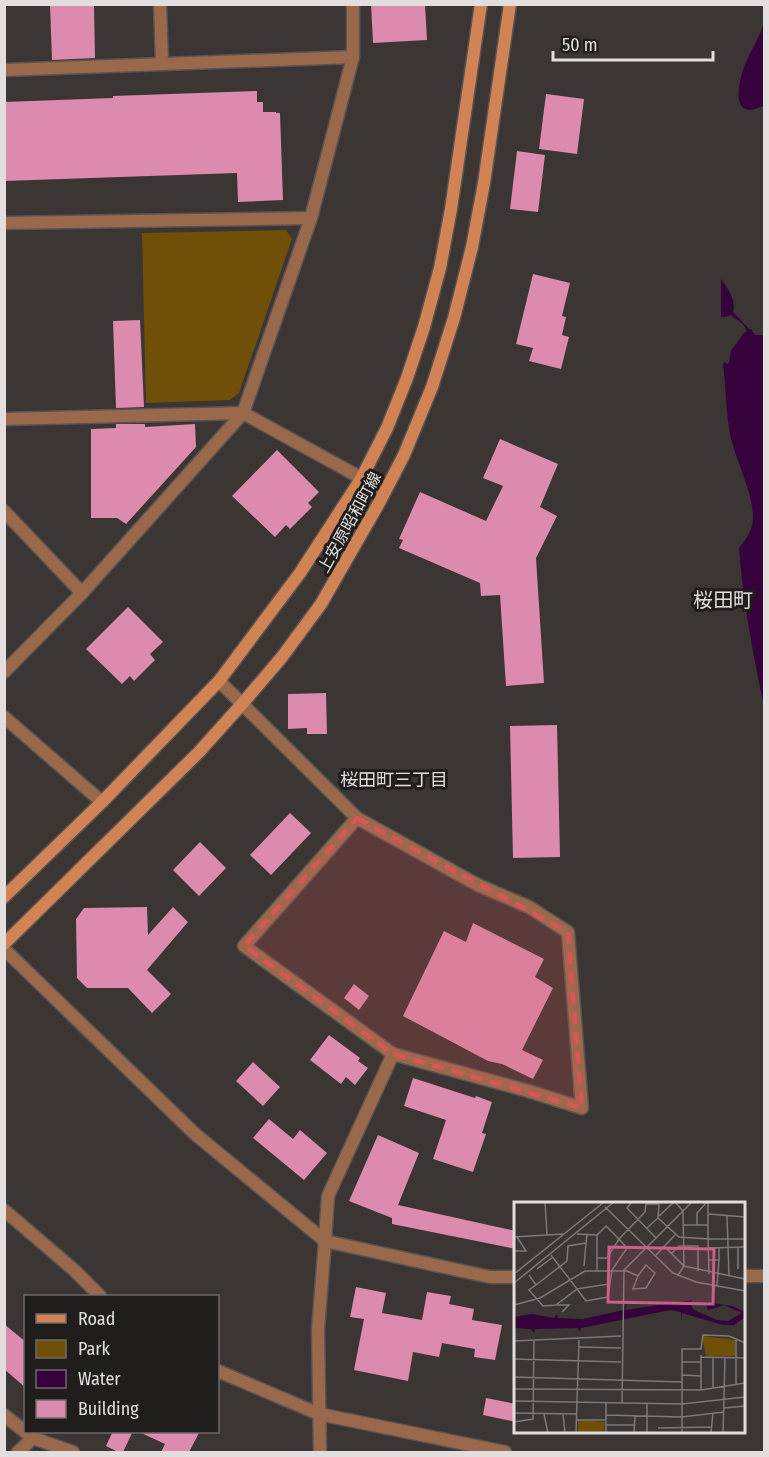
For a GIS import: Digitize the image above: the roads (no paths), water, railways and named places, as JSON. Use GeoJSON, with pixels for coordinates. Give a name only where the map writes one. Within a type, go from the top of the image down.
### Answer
{"type":"FeatureCollection","features":[{"type":"Feature","properties":{"kind":"main road","name":"上安原昭和町線"},"geometry":{"type":"LineString","coordinates":[[4,897],[102,802],[219,681],[300,573],[361,479],[387,428],[407,378],[440,268],[451,209],[481,4]]}},
{"type":"Feature","properties":{"kind":"main road","name":"上安原昭和町線"},"geometry":{"type":"LineString","coordinates":[[4,944],[199,752],[282,657],[321,604],[385,491],[404,454],[432,387],[454,318],[472,247],[484,183],[510,4]]}},
{"type":"Feature","properties":{"kind":"street"},"geometry":{"type":"LineString","coordinates":[[160,4],[162,63]]}},
{"type":"Feature","properties":{"kind":"street"},"geometry":{"type":"LineString","coordinates":[[4,672],[82,593],[243,413],[311,218],[354,57],[353,4]]}},
{"type":"Feature","properties":{"kind":"street"},"geometry":{"type":"LineString","coordinates":[[4,70],[354,57]]}},
{"type":"Feature","properties":{"kind":"street"},"geometry":{"type":"LineString","coordinates":[[4,223],[311,218]]}},
{"type":"Feature","properties":{"kind":"street"},"geometry":{"type":"LineString","coordinates":[[4,419],[243,413],[385,491]]}},
{"type":"Feature","properties":{"kind":"street"},"geometry":{"type":"LineString","coordinates":[[4,511],[82,593]]}},
{"type":"Feature","properties":{"kind":"street"},"geometry":{"type":"LineString","coordinates":[[219,681],[357,818],[478,885],[529,908],[568,932],[582,1108],[393,1054],[244,946],[357,818]]}},
{"type":"Feature","properties":{"kind":"street"},"geometry":{"type":"LineString","coordinates":[[4,717],[102,802]]}},
{"type":"Feature","properties":{"kind":"street"},"geometry":{"type":"LineString","coordinates":[[4,950],[195,1134],[325,1241],[490,1277],[514,1277]]}},
{"type":"Feature","properties":{"kind":"street"},"geometry":{"type":"LineString","coordinates":[[320,1452],[318,1330],[328,1196],[393,1054]]}},
{"type":"Feature","properties":{"kind":"street"},"geometry":{"type":"LineString","coordinates":[[4,1210],[74,1270],[99,1295]]}},
{"type":"Feature","properties":{"kind":"street"},"geometry":{"type":"LineString","coordinates":[[745,1276],[765,1276]]}},
{"type":"Feature","properties":{"kind":"street"},"geometry":{"type":"LineString","coordinates":[[219,1371],[320,1414],[505,1452]]}},
{"type":"Feature","properties":{"kind":"street"},"geometry":{"type":"LineString","coordinates":[[4,1415],[24,1431]]}},
{"type":"Feature","properties":{"kind":"street"},"geometry":{"type":"LineString","coordinates":[[27,1433],[33,1438],[74,1452]]}},
{"type":"Feature","properties":{"kind":"street"},"geometry":{"type":"LineString","coordinates":[[18,1452],[33,1438]]}},
{"type":"Feature","properties":{"kind":"water"},"geometry":{"type":"Polygon","coordinates":[[[764,17],[764,105],[745,109],[739,98],[741,79],[746,62],[762,29],[764,17]]]}},
{"type":"Feature","properties":{"kind":"water"},"geometry":{"type":"Polygon","coordinates":[[[721,279],[729,290],[733,312],[755,335],[764,335],[764,706],[749,627],[739,548],[751,529],[752,508],[730,434],[723,364],[729,363],[731,351],[747,331],[743,324],[731,315],[721,317],[721,279]]]}},
{"type":"Feature","properties":{"kind":"district","name":"桜田町"},"geometry":{"type":"Point","coordinates":[723,600]}},
{"type":"Feature","properties":{"kind":"district","name":"桜田町三丁目"},"geometry":{"type":"Point","coordinates":[394,780]}}]}
